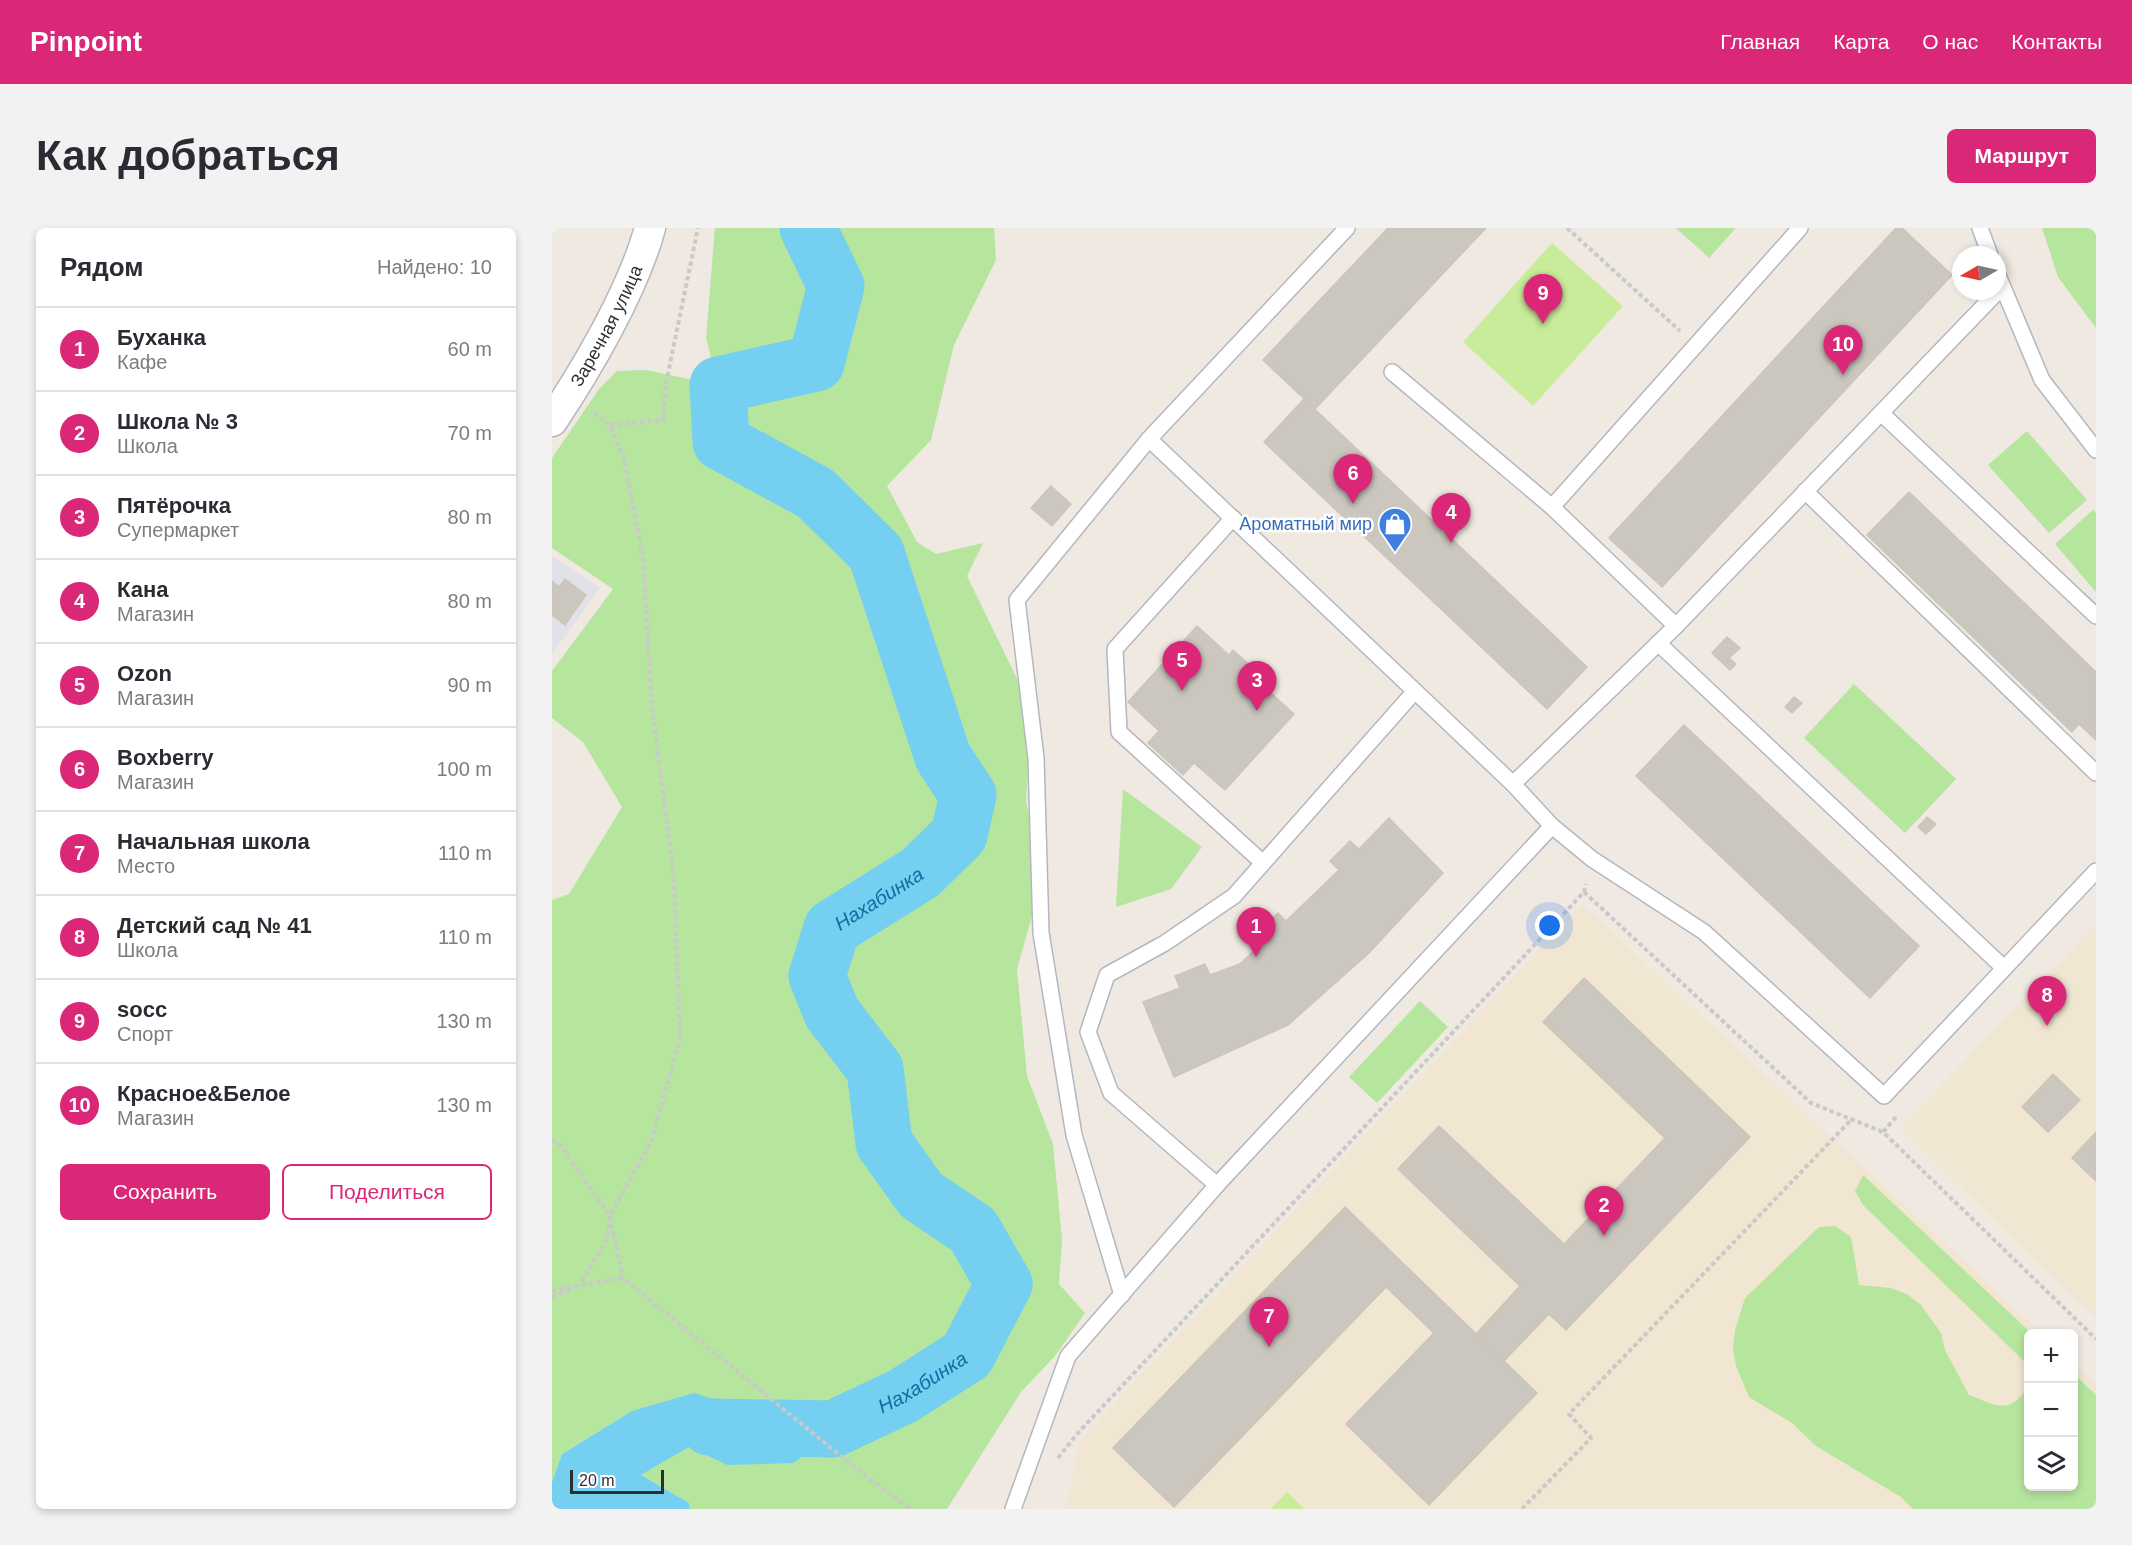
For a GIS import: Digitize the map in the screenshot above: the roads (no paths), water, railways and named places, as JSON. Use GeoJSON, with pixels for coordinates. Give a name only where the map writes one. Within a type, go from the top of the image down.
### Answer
{"type":"FeatureCollection","features":[{"type":"Feature","properties":{"kind":"street","name":"Заречная улица"},"geometry":{"type":"LineString","coordinates":[[552,421],[570,394],[640,262],[650,228]]}},
{"type":"Feature","properties":{"kind":"lane"},"geometry":{"type":"LineString","coordinates":[[1122,1295],[1074,1134],[1041,933],[1036,758],[1017,600],[1149,439],[1347,228]]}},
{"type":"Feature","properties":{"kind":"lane"},"geometry":{"type":"LineString","coordinates":[[1552,507],[1800,228]]}},
{"type":"Feature","properties":{"kind":"lane"},"geometry":{"type":"LineString","coordinates":[[1980,228],[1987,246]]}},
{"type":"Feature","properties":{"kind":"lane"},"geometry":{"type":"LineString","coordinates":[[2006,294],[2042,380],[2096,450]]}},
{"type":"Feature","properties":{"kind":"lane"},"geometry":{"type":"LineString","coordinates":[[1513,784],[1676,626],[1881,413],[1982,300]]}},
{"type":"Feature","properties":{"kind":"lane"},"geometry":{"type":"LineString","coordinates":[[1392,372],[1552,507],[1676,626]]}},
{"type":"Feature","properties":{"kind":"lane"},"geometry":{"type":"LineString","coordinates":[[1881,413],[2096,616]]}},
{"type":"Feature","properties":{"kind":"lane"},"geometry":{"type":"LineString","coordinates":[[1149,439],[1513,784],[1552,826],[1592,860],[1704,932],[1884,1096],[2096,871]]}},
{"type":"Feature","properties":{"kind":"lane"},"geometry":{"type":"LineString","coordinates":[[1805,491],[2096,773]]}},
{"type":"Feature","properties":{"kind":"lane"},"geometry":{"type":"LineString","coordinates":[[1233,518],[1115,649],[1119,732],[1263,863]]}},
{"type":"Feature","properties":{"kind":"lane"},"geometry":{"type":"LineString","coordinates":[[1658,643],[2004,968]]}},
{"type":"Feature","properties":{"kind":"lane"},"geometry":{"type":"LineString","coordinates":[[1217,1185],[1111,1093],[1088,1032],[1107,975],[1165,943],[1234,896],[1415,691]]}},
{"type":"Feature","properties":{"kind":"lane"},"geometry":{"type":"LineString","coordinates":[[1013,1509],[1068,1356],[1217,1185],[1552,826]]}},
{"type":"Feature","properties":{"kind":"water"},"geometry":{"type":"Polygon","coordinates":[[[694,1393],[769,1417],[813,1449],[793,1463],[727,1465],[689,1447],[641,1475],[689,1503],[690,1509],[552,1509],[552,1482],[562,1454],[632,1411],[694,1393]]]}},
{"type":"Feature","properties":{"kind":"waterway","name":"Нахабинка"},"geometry":{"type":"LineString","coordinates":[[709,1427],[833,1429],[903,1396],[967,1355],[1004,1284],[973,1230],[921,1195],[884,1143],[875,1069],[832,1013],[817,976],[832,928],[920,873],[959,835],[968,795],[943,757],[876,553],[815,493],[721,442],[718,385],[816,363],[836,286],[808,228]]}},
{"type":"Feature","properties":{"kind":"place","name":"socc"},"geometry":{"type":"Point","coordinates":[1543,324]}},
{"type":"Feature","properties":{"kind":"place","name":"Красное&Белое"},"geometry":{"type":"Point","coordinates":[1843,375]}},
{"type":"Feature","properties":{"kind":"place","name":"Boxberry"},"geometry":{"type":"Point","coordinates":[1353,504]}},
{"type":"Feature","properties":{"kind":"place","name":"Кана"},"geometry":{"type":"Point","coordinates":[1451,543]}},
{"type":"Feature","properties":{"kind":"place","name":"Ароматный мир"},"geometry":{"type":"Point","coordinates":[1395,553]}},
{"type":"Feature","properties":{"kind":"place","name":"Ozon"},"geometry":{"type":"Point","coordinates":[1182,691]}},
{"type":"Feature","properties":{"kind":"place","name":"Пятёрочка"},"geometry":{"type":"Point","coordinates":[1257,711]}},
{"type":"Feature","properties":{"kind":"place","name":"Буханка"},"geometry":{"type":"Point","coordinates":[1256,957]}},
{"type":"Feature","properties":{"kind":"place","name":"Детский сад № 41"},"geometry":{"type":"Point","coordinates":[2047,1026]}},
{"type":"Feature","properties":{"kind":"place","name":"Школа № 3"},"geometry":{"type":"Point","coordinates":[1604,1236]}},
{"type":"Feature","properties":{"kind":"place","name":"Начальная школа"},"geometry":{"type":"Point","coordinates":[1269,1347]}}]}
